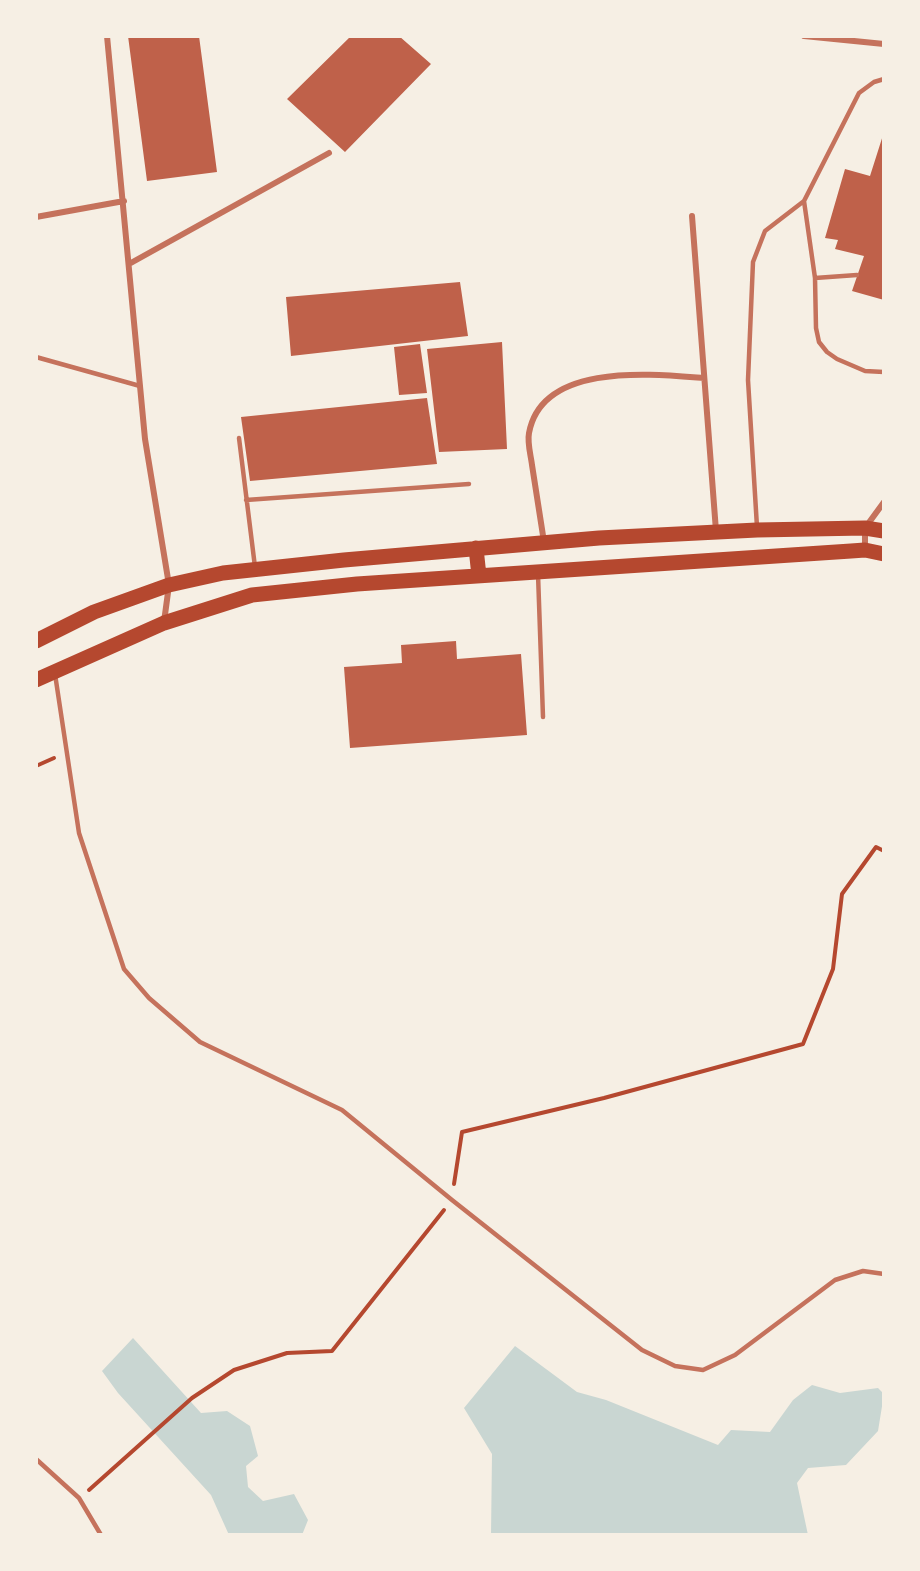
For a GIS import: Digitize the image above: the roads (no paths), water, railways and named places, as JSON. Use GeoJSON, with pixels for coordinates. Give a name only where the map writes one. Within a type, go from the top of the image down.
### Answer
{"type":"FeatureCollection","features":[{"type":"Feature","properties":{"kind":"main road"},"geometry":{"type":"LineString","coordinates":[[36,641],[94,612],[169,585],[223,573],[544,542],[717,531],[865,528],[884,531]]}},
{"type":"Feature","properties":{"kind":"main road"},"geometry":{"type":"LineString","coordinates":[[757,530],[758,557]]}},
{"type":"Feature","properties":{"kind":"main road"},"geometry":{"type":"LineString","coordinates":[[476,548],[479,576]]}},
{"type":"Feature","properties":{"kind":"main road"},"geometry":{"type":"LineString","coordinates":[[36,680],[164,623],[252,596],[357,584],[758,557],[864,550],[884,554]]}},
{"type":"Feature","properties":{"kind":"street"},"geometry":{"type":"LineString","coordinates":[[107,36],[146,439],[169,585],[164,623]]}},
{"type":"Feature","properties":{"kind":"street"},"geometry":{"type":"LineString","coordinates":[[804,36],[884,44]]}},
{"type":"Feature","properties":{"kind":"street"},"geometry":{"type":"LineString","coordinates":[[129,264],[329,153]]}},
{"type":"Feature","properties":{"kind":"street"},"geometry":{"type":"LineString","coordinates":[[36,217],[124,201]]}},
{"type":"Feature","properties":{"kind":"street"},"geometry":{"type":"LineString","coordinates":[[692,216],[717,531]]}},
{"type":"Feature","properties":{"kind":"street"},"geometry":{"type":"LineString","coordinates":[[544,542],[528,436],[537,412],[548,399],[564,388],[602,377],[664,375],[704,378]]}},
{"type":"Feature","properties":{"kind":"street"},"geometry":{"type":"LineString","coordinates":[[864,550],[865,528],[884,502]]}},
{"type":"Feature","properties":{"kind":"lane"},"geometry":{"type":"LineString","coordinates":[[757,530],[748,380],[753,262],[765,231],[804,201],[859,93],[874,81],[884,79]]}},
{"type":"Feature","properties":{"kind":"lane"},"geometry":{"type":"LineString","coordinates":[[804,201],[815,278],[816,328],[819,342],[837,359],[865,371],[884,372]]}},
{"type":"Feature","properties":{"kind":"lane"},"geometry":{"type":"LineString","coordinates":[[815,278],[857,275]]}},
{"type":"Feature","properties":{"kind":"lane"},"geometry":{"type":"LineString","coordinates":[[36,357],[141,387]]}},
{"type":"Feature","properties":{"kind":"lane"},"geometry":{"type":"LineString","coordinates":[[239,438],[256,569]]}},
{"type":"Feature","properties":{"kind":"lane"},"geometry":{"type":"LineString","coordinates":[[246,500],[469,484]]}},
{"type":"Feature","properties":{"kind":"lane"},"geometry":{"type":"LineString","coordinates":[[538,572],[543,717]]}},
{"type":"Feature","properties":{"kind":"lane"},"geometry":{"type":"LineString","coordinates":[[54,671],[79,833],[124,969],[149,998],[200,1042],[342,1110],[642,1350],[675,1366],[703,1370],[735,1355],[835,1280],[863,1272],[884,1274]]}},
{"type":"Feature","properties":{"kind":"lane"},"geometry":{"type":"LineString","coordinates":[[36,1459],[80,1498],[101,1535]]}}]}
